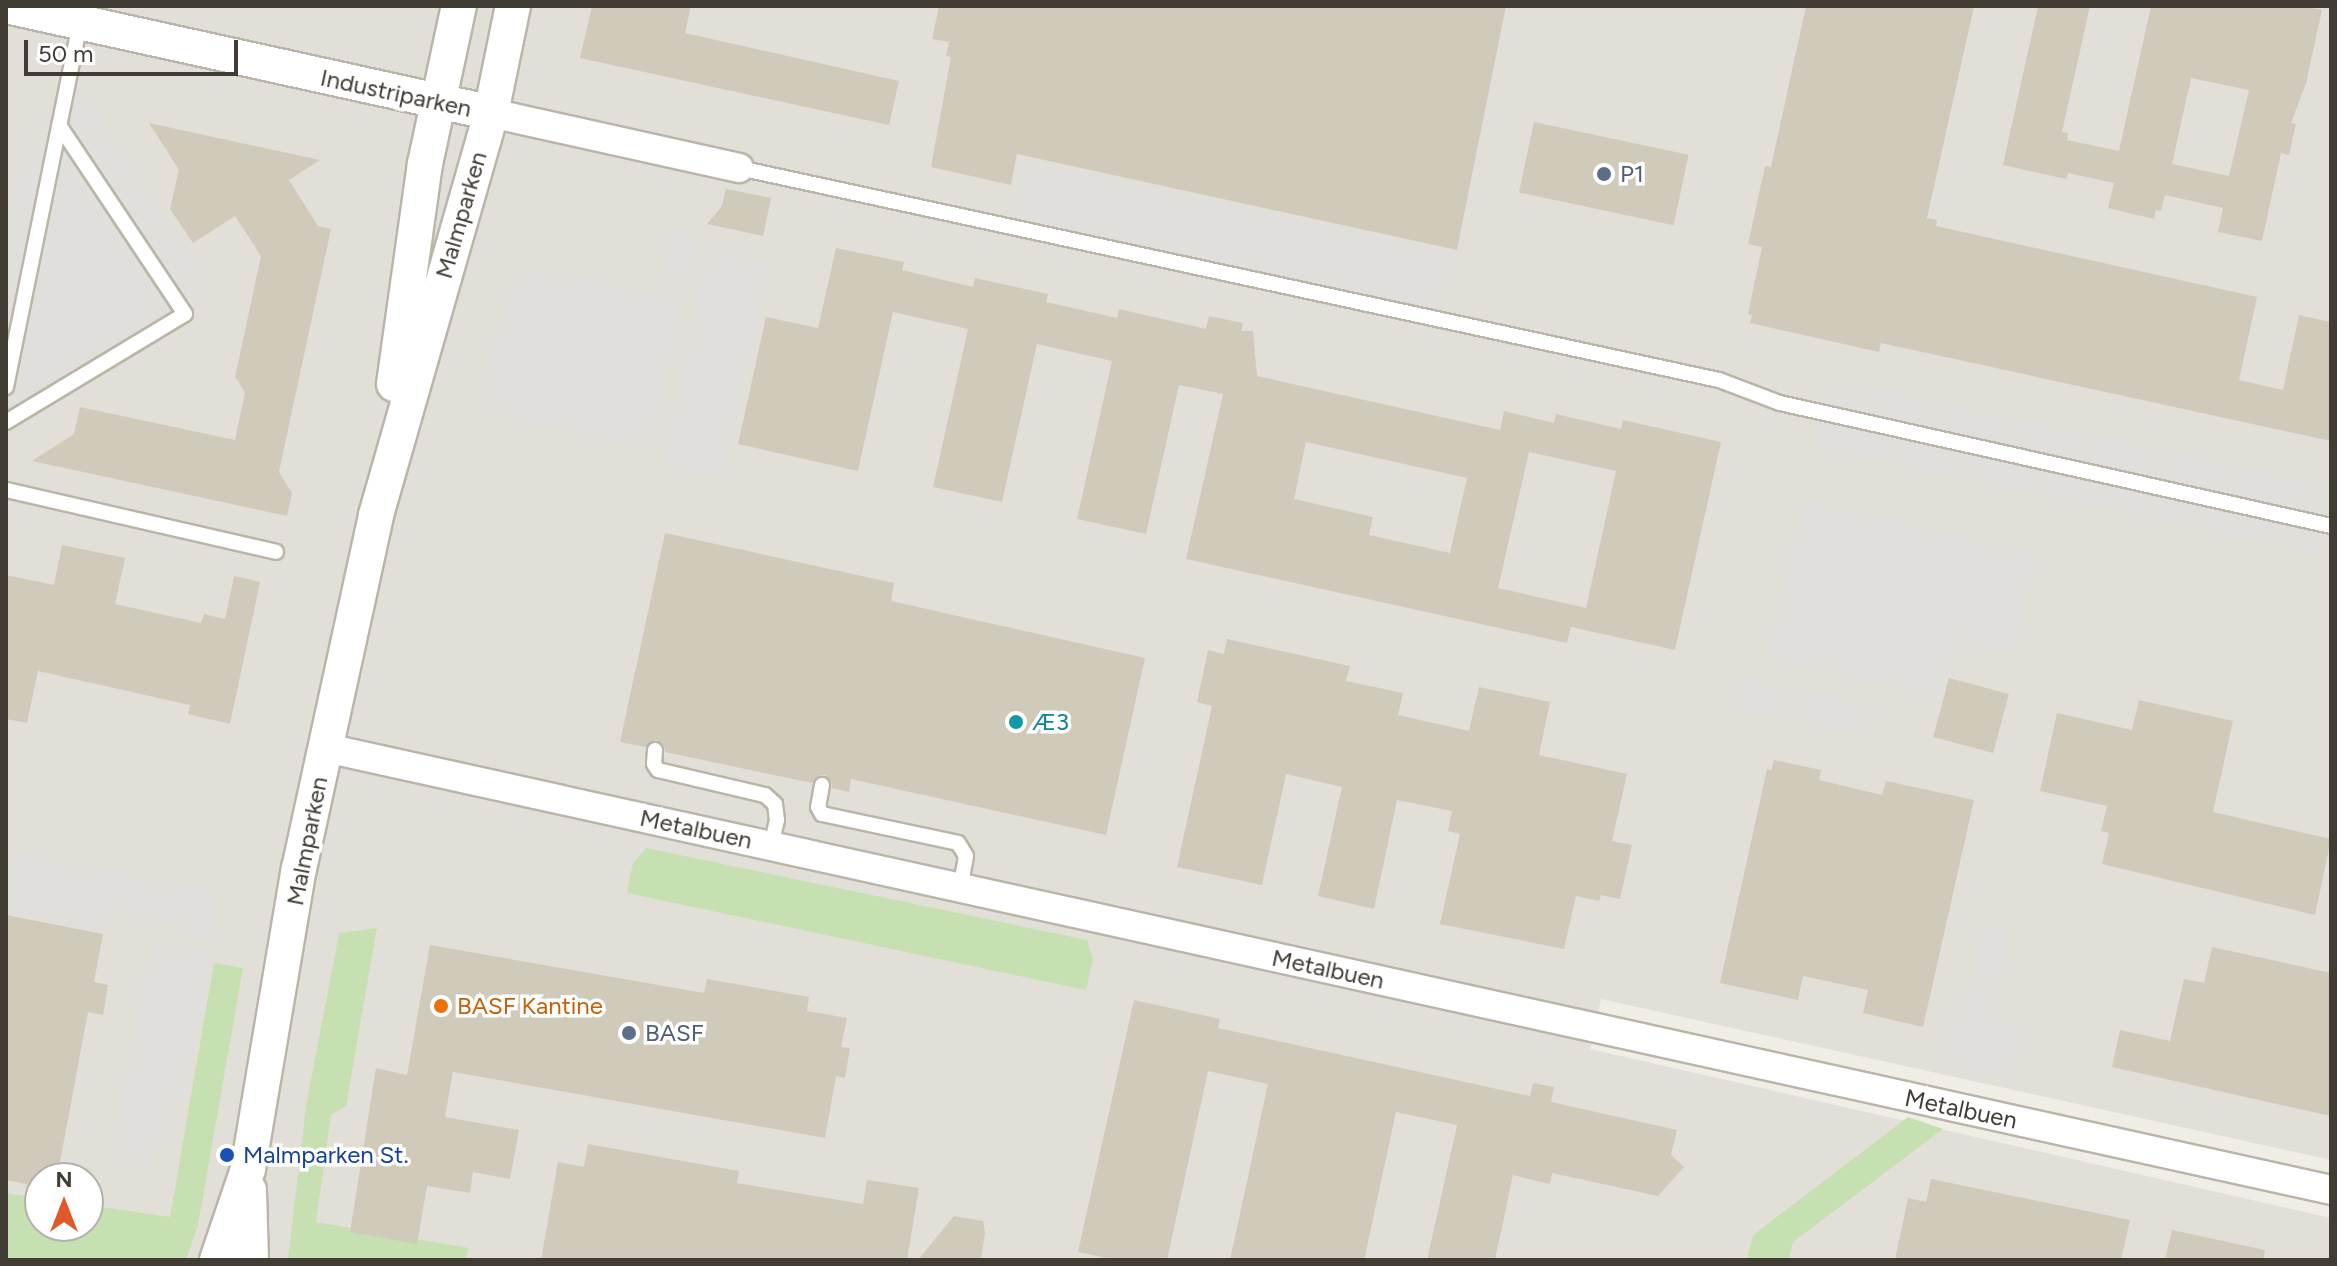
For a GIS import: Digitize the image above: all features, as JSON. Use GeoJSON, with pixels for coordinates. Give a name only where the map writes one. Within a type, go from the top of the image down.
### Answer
{"type":"FeatureCollection","features":[{"type":"Feature","properties":{"kind":"street","name":"Industriparken"},"geometry":{"type":"LineString","coordinates":[[6,6],[739,168]]}},
{"type":"Feature","properties":{"kind":"street","name":"Malmparken"},"geometry":{"type":"LineString","coordinates":[[217,1260],[248,1169],[299,869],[376,515],[437,101],[459,6]]}},
{"type":"Feature","properties":{"kind":"street","name":"Malmparken"},"geometry":{"type":"LineString","coordinates":[[376,515],[491,113],[513,6]]}},
{"type":"Feature","properties":{"kind":"street","name":"Metalbuen"},"geometry":{"type":"LineString","coordinates":[[326,748],[2331,1190]]}},
{"type":"Feature","properties":{"kind":"street","name":"Malmparken"},"geometry":{"type":"LineString","coordinates":[[248,1169],[251,1260]]}},
{"type":"Feature","properties":{"kind":"lane"},"geometry":{"type":"LineString","coordinates":[[6,387],[80,22]]}},
{"type":"Feature","properties":{"kind":"lane"},"geometry":{"type":"LineString","coordinates":[[6,422],[185,314],[59,125]]}},
{"type":"Feature","properties":{"kind":"lane"},"geometry":{"type":"LineString","coordinates":[[739,168],[1719,380],[1780,403],[2331,526]]}},
{"type":"Feature","properties":{"kind":"lane"},"geometry":{"type":"LineString","coordinates":[[6,490],[276,552]]}},
{"type":"Feature","properties":{"kind":"lane"},"geometry":{"type":"LineString","coordinates":[[655,750],[654,764],[658,770],[765,795],[775,804],[777,820],[771,846]]}},
{"type":"Feature","properties":{"kind":"lane"},"geometry":{"type":"LineString","coordinates":[[822,785],[818,807],[822,814],[958,843],[966,856],[960,889]]}},
{"type":"Feature","properties":{"kind":"shaded area"},"geometry":{"type":"Polygon","coordinates":[[[6,6],[2331,6],[2331,1160],[1601,999],[1590,1049],[2331,1218],[2331,1260],[6,1260],[6,6]]]}},
{"type":"Feature","properties":{"kind":"shaded area"},"geometry":{"type":"Polygon","coordinates":[[[70,68],[216,295],[6,422],[6,219],[24,134],[56,142],[70,68]]]}},
{"type":"Feature","properties":{"kind":"shaded area"},"geometry":{"type":"Polygon","coordinates":[[[1021,160],[1447,251],[1434,316],[1007,226],[1021,160]]]}},
{"type":"Feature","properties":{"kind":"shaded area"},"geometry":{"type":"Polygon","coordinates":[[[672,230],[697,235],[649,447],[475,408],[518,265],[656,296],[672,230]]]}},
{"type":"Feature","properties":{"kind":"shaded area"},"geometry":{"type":"Polygon","coordinates":[[[711,240],[744,247],[742,258],[770,264],[724,477],[663,464],[711,240]]]}},
{"type":"Feature","properties":{"kind":"shaded area"},"geometry":{"type":"Polygon","coordinates":[[[1827,380],[2331,487],[2317,552],[1813,445],[1827,380]]]}},
{"type":"Feature","properties":{"kind":"shaded area"},"geometry":{"type":"Polygon","coordinates":[[[1802,502],[2035,554],[2014,650],[1955,637],[1942,695],[1768,657],[1802,502]]]}},
{"type":"Feature","properties":{"kind":"shaded area"},"geometry":{"type":"Polygon","coordinates":[[[1745,680],[1880,709],[1874,735],[1739,706],[1745,680]]]}},
{"type":"Feature","properties":{"kind":"shaded area"},"geometry":{"type":"Polygon","coordinates":[[[6,853],[218,894],[210,941],[169,919],[113,908],[108,932],[6,912],[6,853]]]}},
{"type":"Feature","properties":{"kind":"shaded area"},"geometry":{"type":"Polygon","coordinates":[[[1983,925],[2010,930],[1992,1020],[2022,1027],[2010,1081],[1934,1065],[1945,1013],[1964,1016],[1983,925]]]}},
{"type":"Feature","properties":{"kind":"shaded area"},"geometry":{"type":"Polygon","coordinates":[[[152,942],[212,953],[184,1098],[167,1095],[153,1169],[110,1161],[152,942]]]}},
{"type":"Feature","properties":{"kind":"green space"},"geometry":{"type":"Polygon","coordinates":[[[646,848],[1087,940],[1093,959],[1086,990],[627,893],[633,863],[646,848]]]}},
{"type":"Feature","properties":{"kind":"green space"},"geometry":{"type":"Polygon","coordinates":[[[377,928],[346,1106],[331,1115],[316,1222],[469,1248],[465,1260],[288,1260],[306,1106],[339,933],[377,928]]]}},
{"type":"Feature","properties":{"kind":"green space"},"geometry":{"type":"Polygon","coordinates":[[[214,963],[243,968],[198,1225],[186,1260],[6,1260],[6,1193],[24,1196],[24,1242],[104,1242],[104,1207],[170,1217],[214,963]]]}},
{"type":"Feature","properties":{"kind":"green space"},"geometry":{"type":"Polygon","coordinates":[[[1908,1117],[1943,1129],[1793,1242],[1789,1260],[1747,1260],[1753,1235],[1908,1117]]]}},
{"type":"Feature","properties":{"kind":"building"},"geometry":{"type":"Polygon","coordinates":[[[592,6],[691,6],[685,33],[899,81],[889,125],[580,58],[592,6]]]}},
{"type":"Feature","properties":{"kind":"building"},"geometry":{"type":"Polygon","coordinates":[[[939,6],[1506,6],[1457,250],[1017,154],[1011,185],[931,167],[951,57],[946,56],[949,42],[932,39],[939,6]]]}},
{"type":"Feature","properties":{"kind":"building"},"geometry":{"type":"Polygon","coordinates":[[[1806,6],[1974,6],[1927,218],[1937,220],[1936,226],[2257,297],[2239,380],[2283,390],[2299,315],[2331,322],[2331,441],[1881,343],[1879,352],[1750,323],[1752,315],[1748,314],[1762,247],[1748,244],[1765,166],[1771,167],[1806,6]]]}},
{"type":"Feature","properties":{"kind":"building"},"geometry":{"type":"Polygon","coordinates":[[[2038,6],[2090,6],[2062,132],[2068,133],[2067,140],[2119,151],[2151,6],[2303,6],[2322,10],[2306,83],[2291,123],[2296,124],[2289,155],[2281,153],[2262,241],[2218,232],[2223,208],[2165,195],[2161,211],[2156,210],[2154,219],[2108,208],[2114,183],[2068,173],[2066,179],[2003,165],[2038,6]],[[2191,78],[2172,164],[2229,176],[2249,90],[2191,78]]]}},
{"type":"Feature","properties":{"kind":"building","name":"P1"},"geometry":{"type":"Polygon","coordinates":[[[1534,122],[1689,155],[1674,225],[1519,192],[1534,122]]]}},
{"type":"Feature","properties":{"kind":"building"},"geometry":{"type":"Polygon","coordinates":[[[149,123],[320,160],[289,180],[318,226],[331,229],[279,472],[292,493],[287,516],[32,461],[74,434],[80,407],[235,440],[245,392],[235,377],[261,256],[235,216],[193,243],[170,209],[179,170],[149,123]]]}},
{"type":"Feature","properties":{"kind":"building"},"geometry":{"type":"Polygon","coordinates":[[[726,189],[771,198],[763,236],[707,224],[722,206],[726,189]]]}},
{"type":"Feature","properties":{"kind":"building"},"geometry":{"type":"Polygon","coordinates":[[[836,248],[904,262],[902,270],[973,287],[975,278],[1048,294],[1046,302],[1117,318],[1119,309],[1206,329],[1209,316],[1243,323],[1241,331],[1253,331],[1257,376],[1500,430],[1504,411],[1554,423],[1556,414],[1621,429],[1623,420],[1721,442],[1675,650],[1571,627],[1567,643],[1186,559],[1223,394],[1179,385],[1146,534],[1077,519],[1112,361],[1037,344],[1002,502],[933,487],[968,329],[893,312],[858,471],[738,444],[766,317],[818,328],[836,248]],[[1306,442],[1294,499],[1373,517],[1369,535],[1450,553],[1467,478],[1306,442]],[[1529,452],[1498,588],[1586,608],[1616,471],[1529,452]]]}},
{"type":"Feature","properties":{"kind":"building"},"geometry":{"type":"Polygon","coordinates":[[[665,533],[894,583],[891,601],[1145,658],[1106,835],[851,779],[849,792],[832,788],[831,781],[825,775],[818,776],[812,783],[665,752],[664,745],[656,740],[646,747],[620,742],[665,533]]]}},
{"type":"Feature","properties":{"kind":"building"},"geometry":{"type":"Polygon","coordinates":[[[62,545],[125,558],[115,604],[201,623],[204,614],[225,619],[234,576],[260,582],[230,724],[188,714],[190,705],[38,671],[27,723],[6,719],[6,575],[54,585],[62,545]]]}},
{"type":"Feature","properties":{"kind":"building"},"geometry":{"type":"Polygon","coordinates":[[[1227,639],[1350,666],[1346,681],[1403,693],[1398,715],[1469,731],[1479,687],[1550,702],[1539,755],[1627,774],[1612,841],[1632,845],[1620,899],[1601,895],[1599,901],[1576,896],[1564,949],[1440,924],[1460,834],[1448,831],[1452,811],[1397,800],[1374,909],[1318,896],[1342,787],[1286,774],[1262,885],[1177,867],[1212,706],[1197,702],[1208,650],[1224,654],[1227,639]]]}},
{"type":"Feature","properties":{"kind":"building"},"geometry":{"type":"Polygon","coordinates":[[[1949,678],[2009,694],[1993,753],[1933,737],[1949,678]]]}},
{"type":"Feature","properties":{"kind":"building"},"geometry":{"type":"Polygon","coordinates":[[[2139,700],[2233,721],[2213,812],[2331,839],[2315,915],[2102,864],[2109,833],[2101,831],[2107,806],[2040,791],[2057,713],[2132,730],[2139,700]]]}},
{"type":"Feature","properties":{"kind":"building"},"geometry":{"type":"Polygon","coordinates":[[[1774,760],[1821,770],[1819,780],[1882,795],[1886,781],[1974,800],[1923,1027],[1863,1013],[1868,990],[1803,976],[1798,1000],[1720,983],[1767,769],[1771,770],[1774,760]]]}},
{"type":"Feature","properties":{"kind":"building"},"geometry":{"type":"Polygon","coordinates":[[[6,915],[103,934],[94,982],[108,985],[103,1015],[88,1012],[60,1162],[24,1162],[24,1184],[6,1180],[6,915]]]}},
{"type":"Feature","properties":{"kind":"building","name":"BASF"},"geometry":{"type":"Polygon","coordinates":[[[430,945],[704,993],[707,979],[809,997],[807,1011],[847,1018],[841,1047],[850,1048],[845,1078],[836,1076],[825,1138],[453,1072],[445,1117],[519,1130],[510,1179],[473,1172],[470,1193],[427,1186],[417,1244],[350,1232],[376,1068],[407,1075],[430,945]]]}},
{"type":"Feature","properties":{"kind":"building"},"geometry":{"type":"Polygon","coordinates":[[[2212,947],[2331,973],[2331,1116],[2112,1067],[2120,1030],[2170,1041],[2184,979],[2204,983],[2212,947]]]}},
{"type":"Feature","properties":{"kind":"building"},"geometry":{"type":"Polygon","coordinates":[[[1134,1000],[1220,1019],[1218,1028],[1530,1096],[1533,1083],[1554,1087],[1551,1102],[1677,1130],[1671,1155],[1684,1167],[1658,1196],[1552,1173],[1550,1184],[1513,1175],[1495,1260],[1427,1260],[1457,1125],[1396,1112],[1364,1260],[1230,1260],[1268,1084],[1208,1071],[1167,1260],[1115,1260],[1078,1252],[1134,1000]]]}},
{"type":"Feature","properties":{"kind":"building"},"geometry":{"type":"Polygon","coordinates":[[[588,1144],[739,1171],[737,1183],[863,1204],[867,1180],[919,1188],[907,1260],[541,1260],[558,1162],[584,1167],[588,1144]]]}},
{"type":"Feature","properties":{"kind":"building"},"geometry":{"type":"Polygon","coordinates":[[[1931,1179],[2130,1220],[2121,1260],[1895,1260],[1908,1198],[1926,1202],[1931,1179]]]}},
{"type":"Feature","properties":{"kind":"building"},"geometry":{"type":"Polygon","coordinates":[[[954,1216],[983,1221],[985,1233],[981,1260],[918,1260],[954,1216]]]}},
{"type":"Feature","properties":{"kind":"building"},"geometry":{"type":"Polygon","coordinates":[[[2172,1230],[2265,1250],[2264,1260],[2165,1260],[2172,1230]]]}},
{"type":"Feature","properties":{"kind":"place","name":"P1"},"geometry":{"type":"Point","coordinates":[1604,174]}},
{"type":"Feature","properties":{"kind":"place","name":"Æ3"},"geometry":{"type":"Point","coordinates":[1016,722]}},
{"type":"Feature","properties":{"kind":"place","name":"BASF Kantine"},"geometry":{"type":"Point","coordinates":[441,1006]}},
{"type":"Feature","properties":{"kind":"place","name":"BASF"},"geometry":{"type":"Point","coordinates":[629,1033]}},
{"type":"Feature","properties":{"kind":"place","name":"Malmparken St."},"geometry":{"type":"Point","coordinates":[227,1155]}}]}
